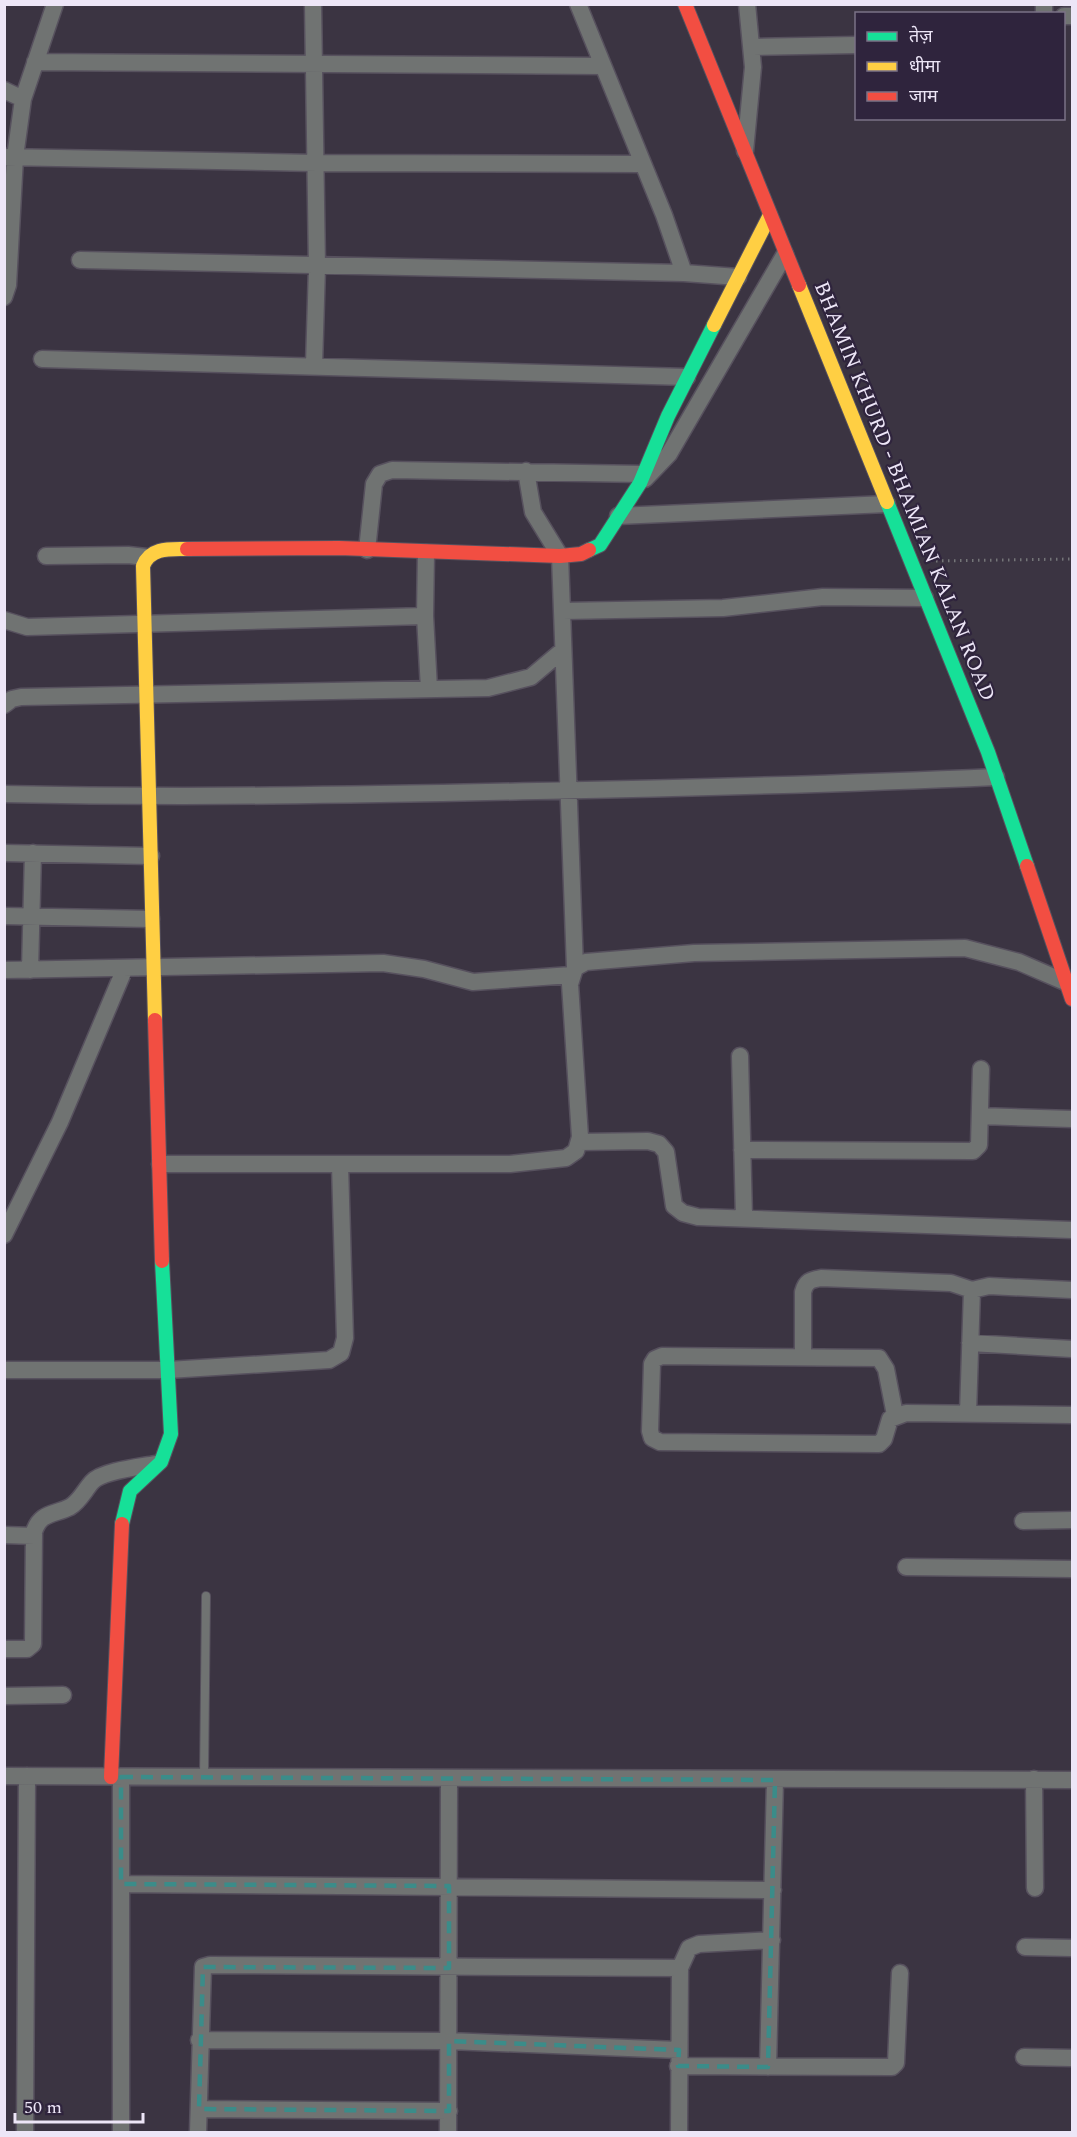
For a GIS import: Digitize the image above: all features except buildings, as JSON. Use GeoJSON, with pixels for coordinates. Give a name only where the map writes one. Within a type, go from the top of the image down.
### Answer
{"type":"FeatureCollection","features":[{"type":"Feature","properties":{"kind":"street"},"geometry":{"type":"LineString","coordinates":[[4,297],[8,285],[10,157],[23,99],[55,4]]}},
{"type":"Feature","properties":{"kind":"street"},"geometry":{"type":"LineString","coordinates":[[313,4],[317,267],[314,365]]}},
{"type":"Feature","properties":{"kind":"street"},"geometry":{"type":"LineString","coordinates":[[578,4],[643,164],[684,273]]}},
{"type":"Feature","properties":{"kind":"street","name":"BHAMIN KHURD - BHAMIAN KALAN ROAD"},"geometry":{"type":"LineString","coordinates":[[685,4],[926,598],[996,777],[1071,990]]}},
{"type":"Feature","properties":{"kind":"street"},"geometry":{"type":"LineString","coordinates":[[745,154],[753,47],[747,4]]}},
{"type":"Feature","properties":{"kind":"street"},"geometry":{"type":"LineString","coordinates":[[753,47],[855,45]]}},
{"type":"Feature","properties":{"kind":"street"},"geometry":{"type":"LineString","coordinates":[[35,62],[603,66]]}},
{"type":"Feature","properties":{"kind":"street"},"geometry":{"type":"LineString","coordinates":[[4,90],[23,99]]}},
{"type":"Feature","properties":{"kind":"street"},"geometry":{"type":"LineString","coordinates":[[10,157],[315,163],[643,164]]}},
{"type":"Feature","properties":{"kind":"street"},"geometry":{"type":"LineString","coordinates":[[121,2133],[121,1884],[116,1777],[121,1537],[126,1503],[132,1487],[162,1462],[171,1434],[152,967],[149,696],[143,566],[146,557],[166,549],[367,550],[560,556],[581,554],[600,544],[642,478],[687,376],[770,215]]}},
{"type":"Feature","properties":{"kind":"street"},"geometry":{"type":"LineString","coordinates":[[367,550],[374,484],[380,474],[392,470],[526,471],[642,478],[669,454],[785,254]]}},
{"type":"Feature","properties":{"kind":"street"},"geometry":{"type":"LineString","coordinates":[[80,260],[317,267],[684,273],[738,277]]}},
{"type":"Feature","properties":{"kind":"street"},"geometry":{"type":"LineString","coordinates":[[42,359],[687,376]]}},
{"type":"Feature","properties":{"kind":"street"},"geometry":{"type":"LineString","coordinates":[[160,1164],[340,1165],[546,1162],[566,1158],[576,1151],[579,1142],[560,556],[533,512],[526,471]]}},
{"type":"Feature","properties":{"kind":"street"},"geometry":{"type":"LineString","coordinates":[[618,516],[887,504]]}},
{"type":"Feature","properties":{"kind":"street"},"geometry":{"type":"LineString","coordinates":[[426,553],[425,616],[429,689]]}},
{"type":"Feature","properties":{"kind":"street"},"geometry":{"type":"LineString","coordinates":[[46,556],[128,555],[146,557]]}},
{"type":"Feature","properties":{"kind":"street"},"geometry":{"type":"LineString","coordinates":[[563,611],[723,609],[823,597],[926,598]]}},
{"type":"Feature","properties":{"kind":"street"},"geometry":{"type":"LineString","coordinates":[[4,620],[27,627],[425,616]]}},
{"type":"Feature","properties":{"kind":"street"},"geometry":{"type":"LineString","coordinates":[[4,705],[12,699],[21,697],[488,688],[522,680],[542,670],[563,650]]}},
{"type":"Feature","properties":{"kind":"street"},"geometry":{"type":"LineString","coordinates":[[4,795],[150,797],[814,786],[996,777]]}},
{"type":"Feature","properties":{"kind":"street"},"geometry":{"type":"LineString","coordinates":[[4,853],[151,856]]}},
{"type":"Feature","properties":{"kind":"street"},"geometry":{"type":"LineString","coordinates":[[30,970],[33,853]]}},
{"type":"Feature","properties":{"kind":"street"},"geometry":{"type":"LineString","coordinates":[[4,916],[151,919]]}},
{"type":"Feature","properties":{"kind":"street"},"geometry":{"type":"LineString","coordinates":[[4,970],[383,963],[424,969],[473,982],[492,982],[573,971],[586,962],[694,953],[965,948],[1019,962],[1071,990]]}},
{"type":"Feature","properties":{"kind":"street"},"geometry":{"type":"LineString","coordinates":[[4,1235],[60,1122],[125,968]]}},
{"type":"Feature","properties":{"kind":"street"},"geometry":{"type":"LineString","coordinates":[[740,1056],[744,1218]]}},
{"type":"Feature","properties":{"kind":"street"},"geometry":{"type":"LineString","coordinates":[[742,1150],[973,1151],[979,1145],[981,1069]]}},
{"type":"Feature","properties":{"kind":"street"},"geometry":{"type":"LineString","coordinates":[[980,1116],[1072,1119]]}},
{"type":"Feature","properties":{"kind":"street"},"geometry":{"type":"LineString","coordinates":[[579,1142],[648,1141],[659,1144],[666,1152],[674,1206],[683,1213],[698,1216],[1072,1230]]}},
{"type":"Feature","properties":{"kind":"street"},"geometry":{"type":"LineString","coordinates":[[4,1371],[168,1371],[329,1360],[341,1353],[345,1338],[340,1165]]}},
{"type":"Feature","properties":{"kind":"street"},"geometry":{"type":"LineString","coordinates":[[803,1356],[803,1292],[805,1284],[810,1280],[821,1278],[951,1283],[972,1290],[988,1286],[1072,1290]]}},
{"type":"Feature","properties":{"kind":"street"},"geometry":{"type":"LineString","coordinates":[[968,1413],[970,1295],[972,1290]]}},
{"type":"Feature","properties":{"kind":"street"},"geometry":{"type":"LineString","coordinates":[[969,1343],[1072,1349]]}},
{"type":"Feature","properties":{"kind":"street"},"geometry":{"type":"LineString","coordinates":[[895,1415],[886,1368],[879,1358],[662,1356],[655,1359],[651,1388],[652,1438],[660,1442],[879,1444],[884,1439],[890,1419],[895,1415],[968,1413],[1072,1415]]}},
{"type":"Feature","properties":{"kind":"street"},"geometry":{"type":"LineString","coordinates":[[4,1649],[27,1649],[33,1644],[34,1536],[37,1523],[44,1515],[76,1503],[93,1480],[102,1475],[162,1462]]}},
{"type":"Feature","properties":{"kind":"street"},"geometry":{"type":"LineString","coordinates":[[1023,1521],[1072,1520]]}},
{"type":"Feature","properties":{"kind":"street"},"geometry":{"type":"LineString","coordinates":[[4,1535],[34,1536]]}},
{"type":"Feature","properties":{"kind":"street"},"geometry":{"type":"LineString","coordinates":[[906,1567],[1072,1569]]}},
{"type":"Feature","properties":{"kind":"street"},"geometry":{"type":"LineString","coordinates":[[4,1696],[63,1695]]}},
{"type":"Feature","properties":{"kind":"street"},"geometry":{"type":"LineString","coordinates":[[4,1776],[775,1780],[1072,1779]]}},
{"type":"Feature","properties":{"kind":"street"},"geometry":{"type":"LineString","coordinates":[[25,2133],[27,1776]]}},
{"type":"Feature","properties":{"kind":"street"},"geometry":{"type":"LineString","coordinates":[[448,2133],[449,1779]]}},
{"type":"Feature","properties":{"kind":"street"},"geometry":{"type":"LineString","coordinates":[[1034,1779],[1035,1888]]}},
{"type":"Feature","properties":{"kind":"street"},"geometry":{"type":"LineString","coordinates":[[768,2067],[775,1780]]}},
{"type":"Feature","properties":{"kind":"street"},"geometry":{"type":"LineString","coordinates":[[121,1884],[773,1890]]}},
{"type":"Feature","properties":{"kind":"street"},"geometry":{"type":"LineString","coordinates":[[679,2133],[680,1968],[689,1948],[699,1944],[772,1941]]}},
{"type":"Feature","properties":{"kind":"street"},"geometry":{"type":"LineString","coordinates":[[1025,1947],[1072,1948]]}},
{"type":"Feature","properties":{"kind":"street"},"geometry":{"type":"LineString","coordinates":[[198,2133],[199,2040],[203,1967],[210,1965],[680,1968]]}},
{"type":"Feature","properties":{"kind":"street"},"geometry":{"type":"LineString","coordinates":[[199,2040],[449,2041],[768,2067],[892,2067],[896,2063],[900,1973]]}},
{"type":"Feature","properties":{"kind":"street"},"geometry":{"type":"LineString","coordinates":[[1024,2057],[1072,2058]]}},
{"type":"Feature","properties":{"kind":"street"},"geometry":{"type":"LineString","coordinates":[[199,2109],[449,2111]]}},
{"type":"Feature","properties":{"kind":"lane"},"geometry":{"type":"LineString","coordinates":[[204,1777],[206,1596]]}},
{"type":"Feature","properties":{"kind":"path"},"geometry":{"type":"LineString","coordinates":[[911,561],[1072,560]]}},
{"type":"Feature","properties":{"kind":"highlighted area"},"geometry":{"type":"Polygon","coordinates":[[[121,1777],[775,1780],[768,2067],[678,2066],[679,2050],[449,2041],[449,2111],[199,2109],[203,1967],[449,1968],[449,1886],[121,1884],[121,1777]]]}},
{"type":"Feature","properties":{"kind":"traffic: fast"},"geometry":{"type":"LineString","coordinates":[[589,550],[600,545],[640,483],[668,416],[714,325]]}},
{"type":"Feature","properties":{"kind":"traffic: fast"},"geometry":{"type":"LineString","coordinates":[[887,502],[988,752],[1027,866]]}},
{"type":"Feature","properties":{"kind":"traffic: fast"},"geometry":{"type":"LineString","coordinates":[[122,1524],[130,1491],[161,1462],[171,1434],[162,1261]]}},
{"type":"Feature","properties":{"kind":"traffic: slow"},"geometry":{"type":"LineString","coordinates":[[714,325],[770,215]]}},
{"type":"Feature","properties":{"kind":"traffic: slow"},"geometry":{"type":"LineString","coordinates":[[799,285],[887,502]]}},
{"type":"Feature","properties":{"kind":"traffic: slow"},"geometry":{"type":"LineString","coordinates":[[155,1020],[143,566],[150,555],[161,550],[187,549]]}},
{"type":"Feature","properties":{"kind":"traffic: jam"},"geometry":{"type":"LineString","coordinates":[[685,4],[799,285]]}},
{"type":"Feature","properties":{"kind":"traffic: jam"},"geometry":{"type":"LineString","coordinates":[[187,549],[339,548],[560,556],[581,554],[589,550]]}},
{"type":"Feature","properties":{"kind":"traffic: jam"},"geometry":{"type":"LineString","coordinates":[[1027,866],[1072,999]]}},
{"type":"Feature","properties":{"kind":"traffic: jam"},"geometry":{"type":"LineString","coordinates":[[155,1020],[162,1261]]}},
{"type":"Feature","properties":{"kind":"traffic: jam"},"geometry":{"type":"LineString","coordinates":[[111,1777],[122,1524]]}}]}
